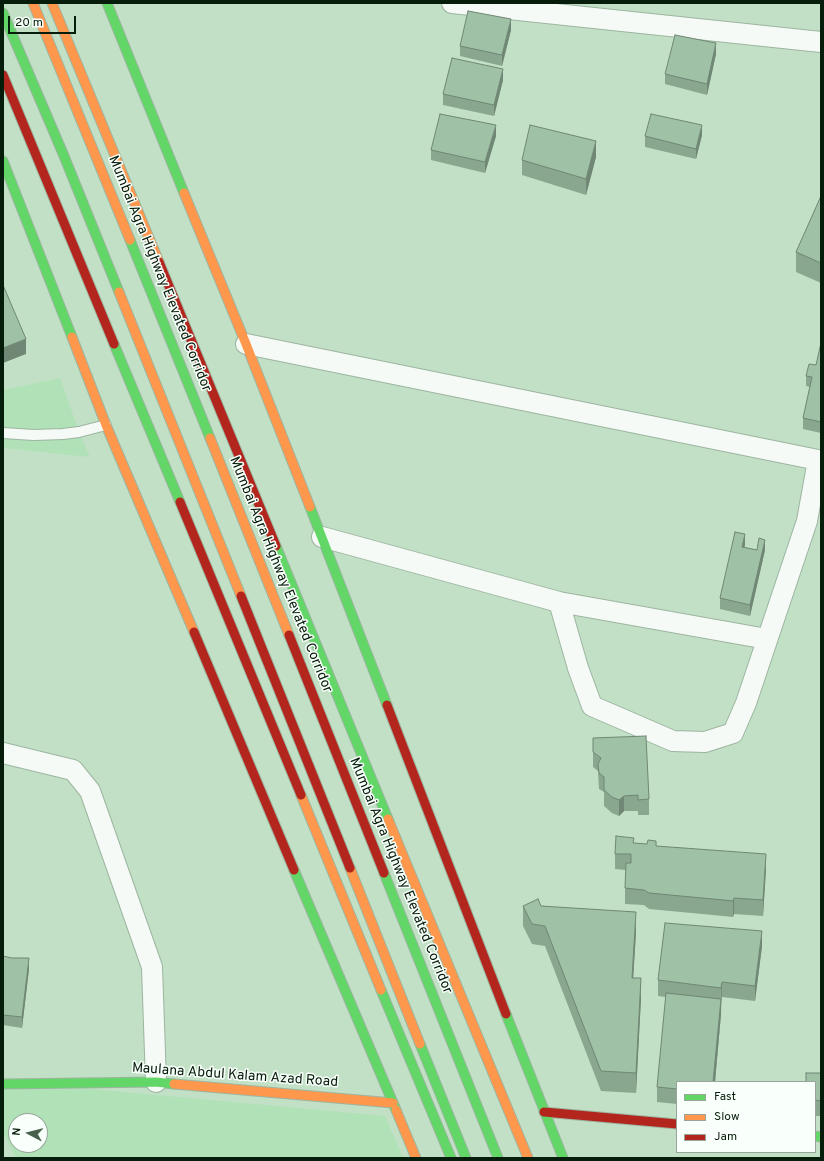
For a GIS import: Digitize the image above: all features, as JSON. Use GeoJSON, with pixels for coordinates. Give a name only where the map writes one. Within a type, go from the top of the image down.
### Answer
{"type":"FeatureCollection","features":[{"type":"Feature","properties":{"kind":"main road","name":"Mumbai Agra Highway Elevated Corridor"},"geometry":{"type":"LineString","coordinates":[[33,3],[160,312],[498,1158]]}},
{"type":"Feature","properties":{"kind":"main road"},"geometry":{"type":"LineString","coordinates":[[52,3],[528,1158]]}},
{"type":"Feature","properties":{"kind":"main road"},"geometry":{"type":"LineString","coordinates":[[107,3],[246,344],[563,1158]]}},
{"type":"Feature","properties":{"kind":"main road"},"geometry":{"type":"LineString","coordinates":[[3,13],[64,156],[466,1158]]}},
{"type":"Feature","properties":{"kind":"main road"},"geometry":{"type":"LineString","coordinates":[[3,75],[451,1158]]}},
{"type":"Feature","properties":{"kind":"main road"},"geometry":{"type":"LineString","coordinates":[[3,161],[106,425],[416,1158]]}},
{"type":"Feature","properties":{"kind":"main road","name":"Maulana Abdul Kalam Azad Road"},"geometry":{"type":"LineString","coordinates":[[3,1084],[156,1082],[393,1103]]}},
{"type":"Feature","properties":{"kind":"main road"},"geometry":{"type":"LineString","coordinates":[[544,1112],[676,1124]]}},
{"type":"Feature","properties":{"kind":"street"},"geometry":{"type":"LineString","coordinates":[[452,3],[821,42]]}},
{"type":"Feature","properties":{"kind":"street"},"geometry":{"type":"LineString","coordinates":[[246,344],[818,460],[807,521],[746,703],[733,733],[705,742],[673,741],[592,706],[578,668],[559,602]]}},
{"type":"Feature","properties":{"kind":"street"},"geometry":{"type":"LineString","coordinates":[[322,537],[559,602],[767,639]]}},
{"type":"Feature","properties":{"kind":"street"},"geometry":{"type":"LineString","coordinates":[[3,753],[73,770],[90,791],[152,967],[156,1082]]}},
{"type":"Feature","properties":{"kind":"lane"},"geometry":{"type":"LineString","coordinates":[[3,432],[34,435],[63,434],[106,425]]}},
{"type":"Feature","properties":{"kind":"shaded area"},"geometry":{"type":"Polygon","coordinates":[[[60,378],[79,432],[90,457],[3,448],[3,390],[60,378]]]}},
{"type":"Feature","properties":{"kind":"shaded area"},"geometry":{"type":"Polygon","coordinates":[[[3,1081],[385,1116],[403,1158],[16,1158],[14,1153],[48,1153],[48,1113],[8,1113],[8,1142],[3,1132],[3,1081]]]}},
{"type":"Feature","properties":{"kind":"building"},"geometry":{"type":"Polygon","coordinates":[[[468,11],[511,19],[502,55],[460,46],[468,11]]]}},
{"type":"Feature","properties":{"kind":"building"},"geometry":{"type":"Polygon","coordinates":[[[675,35],[716,43],[707,84],[665,74],[675,35]]]}},
{"type":"Feature","properties":{"kind":"building"},"geometry":{"type":"Polygon","coordinates":[[[452,58],[503,69],[494,105],[443,94],[452,58]]]}},
{"type":"Feature","properties":{"kind":"building"},"geometry":{"type":"Polygon","coordinates":[[[440,114],[496,125],[485,162],[431,150],[440,114]]]}},
{"type":"Feature","properties":{"kind":"building"},"geometry":{"type":"Polygon","coordinates":[[[651,114],[702,125],[696,149],[645,136],[651,114]]]}},
{"type":"Feature","properties":{"kind":"building"},"geometry":{"type":"Polygon","coordinates":[[[530,125],[596,141],[586,179],[522,160],[530,125]]]}},
{"type":"Feature","properties":{"kind":"building"},"geometry":{"type":"Polygon","coordinates":[[[821,196],[821,263],[796,252],[821,196]]]}},
{"type":"Feature","properties":{"kind":"building"},"geometry":{"type":"Polygon","coordinates":[[[3,285],[26,339],[3,348],[3,285]]]}},
{"type":"Feature","properties":{"kind":"building"},"geometry":{"type":"Polygon","coordinates":[[[821,343],[821,422],[803,418],[812,377],[806,376],[809,364],[816,365],[821,343]]]}},
{"type":"Feature","properties":{"kind":"building"},"geometry":{"type":"Polygon","coordinates":[[[735,532],[745,534],[742,547],[757,550],[759,538],[765,540],[750,605],[720,598],[735,532]]]}},
{"type":"Feature","properties":{"kind":"building"},"geometry":{"type":"Polygon","coordinates":[[[646,736],[649,799],[638,800],[638,795],[624,796],[619,800],[612,797],[604,790],[604,777],[599,773],[598,764],[601,758],[593,752],[593,738],[646,736]]]}},
{"type":"Feature","properties":{"kind":"building"},"geometry":{"type":"Polygon","coordinates":[[[616,836],[634,838],[633,843],[647,844],[648,840],[656,841],[656,846],[766,854],[763,900],[734,898],[733,901],[649,893],[644,890],[625,888],[626,863],[631,863],[631,854],[615,854],[616,836]]]}},
{"type":"Feature","properties":{"kind":"building"},"geometry":{"type":"Polygon","coordinates":[[[538,899],[541,906],[636,912],[632,978],[641,978],[636,1073],[601,1071],[545,926],[532,924],[523,906],[538,899]]]}},
{"type":"Feature","properties":{"kind":"building"},"geometry":{"type":"Polygon","coordinates":[[[665,923],[762,931],[755,986],[722,982],[721,988],[658,980],[665,923]]]}},
{"type":"Feature","properties":{"kind":"building"},"geometry":{"type":"Polygon","coordinates":[[[3,956],[12,958],[29,958],[22,1017],[3,1015],[3,956]]]}},
{"type":"Feature","properties":{"kind":"building"},"geometry":{"type":"Polygon","coordinates":[[[666,993],[721,999],[713,1081],[676,1081],[676,1089],[657,1087],[666,993]]]}},
{"type":"Feature","properties":{"kind":"building"},"geometry":{"type":"Polygon","coordinates":[[[806,1073],[821,1073],[821,1101],[816,1100],[816,1081],[806,1081],[806,1073]]]}},
{"type":"Feature","properties":{"kind":"traffic: fast"},"geometry":{"type":"LineString","coordinates":[[107,3],[184,193]]}},
{"type":"Feature","properties":{"kind":"traffic: fast"},"geometry":{"type":"LineString","coordinates":[[3,13],[64,156],[119,292]]}},
{"type":"Feature","properties":{"kind":"traffic: fast"},"geometry":{"type":"LineString","coordinates":[[3,161],[72,337]]}},
{"type":"Feature","properties":{"kind":"traffic: fast"},"geometry":{"type":"LineString","coordinates":[[130,240],[210,438]]}},
{"type":"Feature","properties":{"kind":"traffic: fast"},"geometry":{"type":"LineString","coordinates":[[114,344],[180,502]]}},
{"type":"Feature","properties":{"kind":"traffic: fast"},"geometry":{"type":"LineString","coordinates":[[310,507],[387,705]]}},
{"type":"Feature","properties":{"kind":"traffic: fast"},"geometry":{"type":"LineString","coordinates":[[276,546],[388,819]]}},
{"type":"Feature","properties":{"kind":"traffic: fast"},"geometry":{"type":"LineString","coordinates":[[294,870],[396,1110]]}},
{"type":"Feature","properties":{"kind":"traffic: fast"},"geometry":{"type":"LineString","coordinates":[[384,873],[498,1158]]}},
{"type":"Feature","properties":{"kind":"traffic: fast"},"geometry":{"type":"LineString","coordinates":[[381,990],[451,1158]]}},
{"type":"Feature","properties":{"kind":"traffic: fast"},"geometry":{"type":"LineString","coordinates":[[506,1014],[563,1158]]}},
{"type":"Feature","properties":{"kind":"traffic: fast"},"geometry":{"type":"LineString","coordinates":[[420,1044],[466,1158]]}},
{"type":"Feature","properties":{"kind":"traffic: fast"},"geometry":{"type":"LineString","coordinates":[[3,1084],[156,1082],[174,1084]]}},
{"type":"Feature","properties":{"kind":"traffic: fast"},"geometry":{"type":"LineString","coordinates":[[816,1136],[821,1137]]}},
{"type":"Feature","properties":{"kind":"traffic: slow"},"geometry":{"type":"LineString","coordinates":[[33,3],[130,240]]}},
{"type":"Feature","properties":{"kind":"traffic: slow"},"geometry":{"type":"LineString","coordinates":[[52,3],[159,262]]}},
{"type":"Feature","properties":{"kind":"traffic: slow"},"geometry":{"type":"LineString","coordinates":[[184,193],[246,344],[310,507]]}},
{"type":"Feature","properties":{"kind":"traffic: slow"},"geometry":{"type":"LineString","coordinates":[[119,292],[241,596]]}},
{"type":"Feature","properties":{"kind":"traffic: slow"},"geometry":{"type":"LineString","coordinates":[[72,337],[106,425],[194,632]]}},
{"type":"Feature","properties":{"kind":"traffic: slow"},"geometry":{"type":"LineString","coordinates":[[210,438],[289,635]]}},
{"type":"Feature","properties":{"kind":"traffic: slow"},"geometry":{"type":"LineString","coordinates":[[301,795],[381,990]]}},
{"type":"Feature","properties":{"kind":"traffic: slow"},"geometry":{"type":"LineString","coordinates":[[388,819],[528,1158]]}},
{"type":"Feature","properties":{"kind":"traffic: slow"},"geometry":{"type":"LineString","coordinates":[[350,868],[420,1044]]}},
{"type":"Feature","properties":{"kind":"traffic: slow"},"geometry":{"type":"LineString","coordinates":[[174,1084],[393,1103]]}},
{"type":"Feature","properties":{"kind":"traffic: slow"},"geometry":{"type":"LineString","coordinates":[[396,1110],[416,1158]]}},
{"type":"Feature","properties":{"kind":"traffic: jam"},"geometry":{"type":"LineString","coordinates":[[3,75],[114,344]]}},
{"type":"Feature","properties":{"kind":"traffic: jam"},"geometry":{"type":"LineString","coordinates":[[159,262],[276,546]]}},
{"type":"Feature","properties":{"kind":"traffic: jam"},"geometry":{"type":"LineString","coordinates":[[180,502],[301,795]]}},
{"type":"Feature","properties":{"kind":"traffic: jam"},"geometry":{"type":"LineString","coordinates":[[241,596],[350,868]]}},
{"type":"Feature","properties":{"kind":"traffic: jam"},"geometry":{"type":"LineString","coordinates":[[194,632],[294,870]]}},
{"type":"Feature","properties":{"kind":"traffic: jam"},"geometry":{"type":"LineString","coordinates":[[289,635],[384,873]]}},
{"type":"Feature","properties":{"kind":"traffic: jam"},"geometry":{"type":"LineString","coordinates":[[387,705],[506,1014]]}},
{"type":"Feature","properties":{"kind":"traffic: jam"},"geometry":{"type":"LineString","coordinates":[[544,1112],[676,1124]]}}]}
